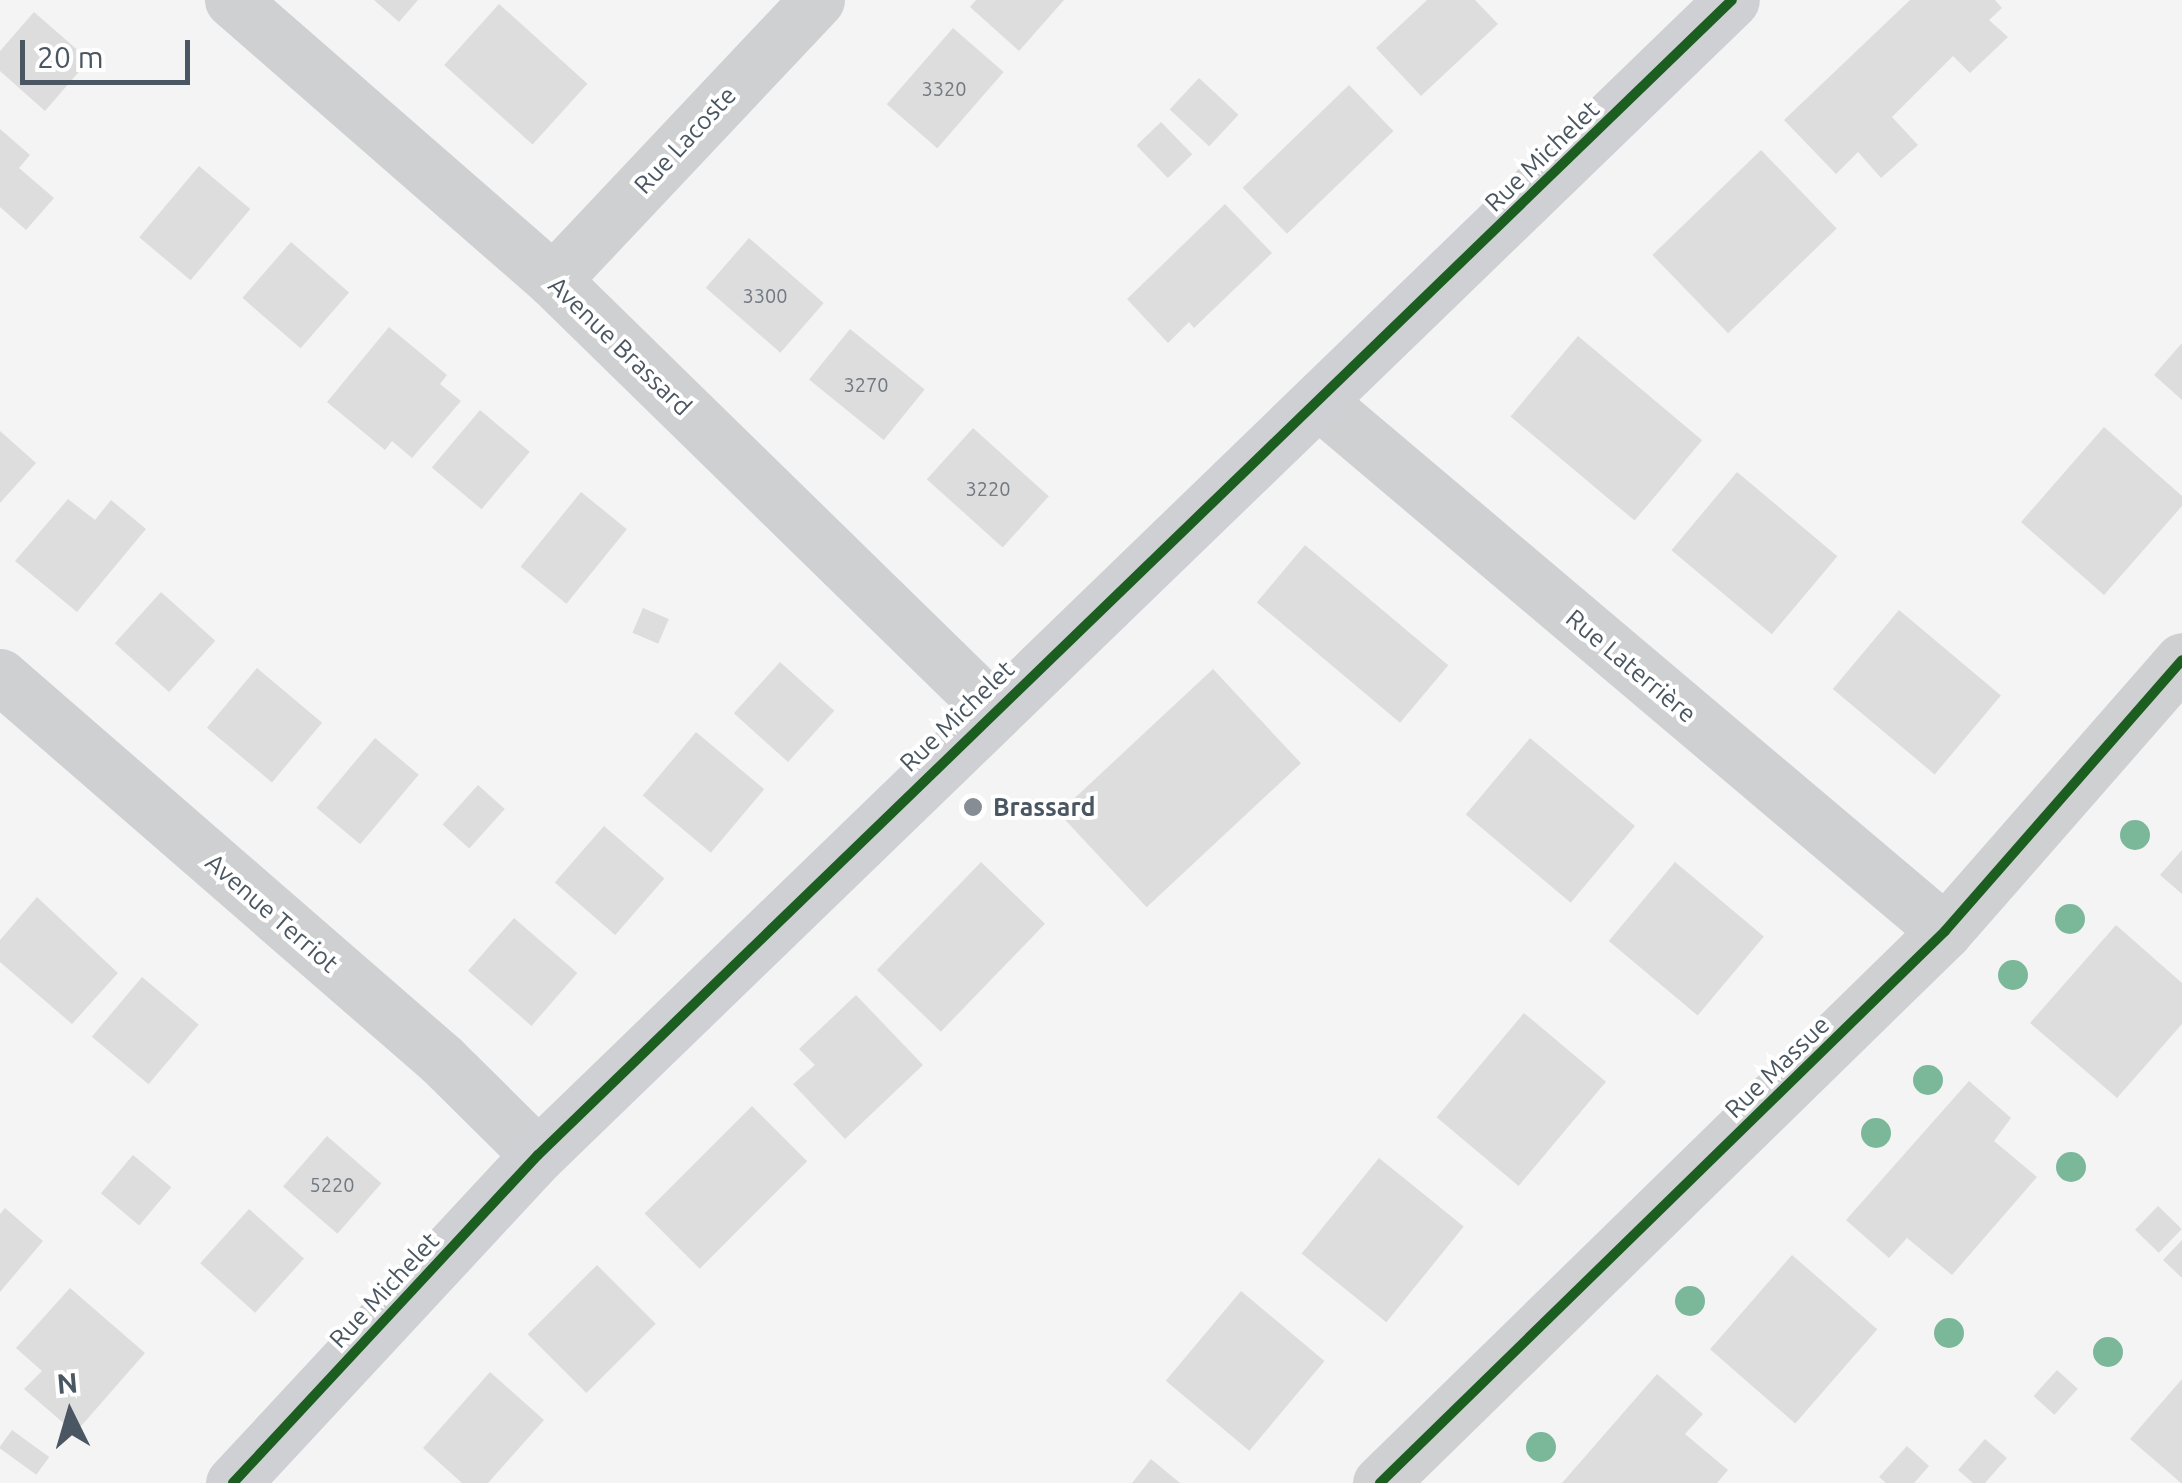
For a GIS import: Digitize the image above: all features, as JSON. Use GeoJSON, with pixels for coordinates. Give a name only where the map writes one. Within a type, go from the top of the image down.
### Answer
{"type":"FeatureCollection","features":[{"type":"Feature","properties":{"kind":"street","name":"Avenue Brassard"},"geometry":{"type":"LineString","coordinates":[[232,0],[553,280],[992,709]]}},
{"type":"Feature","properties":{"kind":"street","name":"Rue Lacoste"},"geometry":{"type":"LineString","coordinates":[[553,280],[817,0]]}},
{"type":"Feature","properties":{"kind":"street","name":"Rue Michelet"},"geometry":{"type":"LineString","coordinates":[[233,1483],[538,1155],[992,709],[1732,0]]}},
{"type":"Feature","properties":{"kind":"street","name":"Rue Laterrière"},"geometry":{"type":"LineString","coordinates":[[1318,400],[1945,931]]}},
{"type":"Feature","properties":{"kind":"street","name":"Rue Massue"},"geometry":{"type":"LineString","coordinates":[[1380,1483],[1945,931],[2182,660]]}},
{"type":"Feature","properties":{"kind":"street","name":"Avenue Terriot"},"geometry":{"type":"LineString","coordinates":[[0,676],[442,1060],[538,1155]]}},
{"type":"Feature","properties":{"kind":"building"},"geometry":{"type":"Polygon","coordinates":[[[374,0],[418,0],[399,22],[374,0]]]}},
{"type":"Feature","properties":{"kind":"building"},"geometry":{"type":"Polygon","coordinates":[[[976,0],[1064,0],[1019,51],[970,7],[976,0]]]}},
{"type":"Feature","properties":{"kind":"building"},"geometry":{"type":"Polygon","coordinates":[[[1427,0],[1475,0],[1498,24],[1421,96],[1376,48],[1427,0]]]}},
{"type":"Feature","properties":{"kind":"building"},"geometry":{"type":"Polygon","coordinates":[[[1910,0],[1995,0],[2002,8],[1989,20],[2008,37],[1970,73],[1953,56],[1892,117],[1918,145],[1881,178],[1858,152],[1836,174],[1784,120],[1910,0]]]}},
{"type":"Feature","properties":{"kind":"building"},"geometry":{"type":"Polygon","coordinates":[[[499,4],[587,84],[533,145],[444,65],[499,4]]]}},
{"type":"Feature","properties":{"kind":"building"},"geometry":{"type":"Polygon","coordinates":[[[34,12],[89,60],[45,111],[0,71],[0,51],[34,12]]]}},
{"type":"Feature","properties":{"kind":"building"},"geometry":{"type":"Polygon","coordinates":[[[953,28],[1004,72],[937,148],[887,104],[953,28]]]}},
{"type":"Feature","properties":{"kind":"building"},"geometry":{"type":"Polygon","coordinates":[[[1199,78],[1238,115],[1209,146],[1170,109],[1199,78]]]}},
{"type":"Feature","properties":{"kind":"building"},"geometry":{"type":"Polygon","coordinates":[[[1349,85],[1393,131],[1287,234],[1243,188],[1349,85]]]}},
{"type":"Feature","properties":{"kind":"building"},"geometry":{"type":"Polygon","coordinates":[[[1161,122],[1192,154],[1168,178],[1137,146],[1161,122]]]}},
{"type":"Feature","properties":{"kind":"building"},"geometry":{"type":"Polygon","coordinates":[[[0,129],[30,155],[19,168],[54,198],[26,230],[0,207],[0,129]]]}},
{"type":"Feature","properties":{"kind":"building"},"geometry":{"type":"Polygon","coordinates":[[[1761,150],[1837,228],[1728,333],[1652,255],[1761,150]]]}},
{"type":"Feature","properties":{"kind":"building"},"geometry":{"type":"Polygon","coordinates":[[[199,166],[250,209],[191,280],[139,237],[199,166]]]}},
{"type":"Feature","properties":{"kind":"building"},"geometry":{"type":"Polygon","coordinates":[[[1225,204],[1272,253],[1194,328],[1189,322],[1168,343],[1127,299],[1225,204]]]}},
{"type":"Feature","properties":{"kind":"building"},"geometry":{"type":"Polygon","coordinates":[[[749,238],[824,303],[780,353],[706,288],[749,238]]]}},
{"type":"Feature","properties":{"kind":"building"},"geometry":{"type":"Polygon","coordinates":[[[291,242],[349,293],[301,348],[242,298],[291,242]]]}},
{"type":"Feature","properties":{"kind":"building"},"geometry":{"type":"Polygon","coordinates":[[[389,327],[447,375],[440,384],[461,401],[412,458],[392,441],[385,450],[327,402],[389,327]]]}},
{"type":"Feature","properties":{"kind":"building"},"geometry":{"type":"Polygon","coordinates":[[[850,329],[925,389],[884,440],[809,380],[850,329]]]}},
{"type":"Feature","properties":{"kind":"building"},"geometry":{"type":"Polygon","coordinates":[[[1578,336],[1702,440],[1635,521],[1511,416],[1578,336]]]}},
{"type":"Feature","properties":{"kind":"building"},"geometry":{"type":"Polygon","coordinates":[[[2182,343],[2182,400],[2154,375],[2182,343]]]}},
{"type":"Feature","properties":{"kind":"building"},"geometry":{"type":"Polygon","coordinates":[[[480,410],[530,452],[482,509],[432,467],[480,410]]]}},
{"type":"Feature","properties":{"kind":"building"},"geometry":{"type":"Polygon","coordinates":[[[2104,427],[2182,496],[2182,506],[2104,595],[2021,522],[2104,427]]]}},
{"type":"Feature","properties":{"kind":"building"},"geometry":{"type":"Polygon","coordinates":[[[973,428],[1049,496],[1003,548],[927,479],[973,428]]]}},
{"type":"Feature","properties":{"kind":"building"},"geometry":{"type":"Polygon","coordinates":[[[0,431],[36,463],[0,503],[0,431]]]}},
{"type":"Feature","properties":{"kind":"building"},"geometry":{"type":"Polygon","coordinates":[[[1737,472],[1837,556],[1772,634],[1671,550],[1737,472]]]}},
{"type":"Feature","properties":{"kind":"building"},"geometry":{"type":"Polygon","coordinates":[[[581,492],[627,529],[566,604],[521,567],[581,492]]]}},
{"type":"Feature","properties":{"kind":"building"},"geometry":{"type":"Polygon","coordinates":[[[68,499],[95,520],[111,500],[146,529],[77,612],[15,561],[68,499]]]}},
{"type":"Feature","properties":{"kind":"building"},"geometry":{"type":"Polygon","coordinates":[[[1305,545],[1448,665],[1400,723],[1257,602],[1305,545]]]}},
{"type":"Feature","properties":{"kind":"building"},"geometry":{"type":"Polygon","coordinates":[[[161,592],[215,641],[169,692],[115,643],[161,592]]]}},
{"type":"Feature","properties":{"kind":"building"},"geometry":{"type":"Polygon","coordinates":[[[643,608],[669,619],[658,644],[632,633],[643,608]]]}},
{"type":"Feature","properties":{"kind":"building"},"geometry":{"type":"Polygon","coordinates":[[[1899,610],[2001,695],[1935,774],[1833,689],[1899,610]]]}},
{"type":"Feature","properties":{"kind":"building"},"geometry":{"type":"Polygon","coordinates":[[[780,662],[834,711],[788,762],[734,713],[780,662]]]}},
{"type":"Feature","properties":{"kind":"building"},"geometry":{"type":"Polygon","coordinates":[[[257,668],[322,723],[272,782],[207,728],[257,668]]]}},
{"type":"Feature","properties":{"kind":"building"},"geometry":{"type":"Polygon","coordinates":[[[1213,669],[1301,763],[1147,907],[1059,813],[1213,669]]]}},
{"type":"Feature","properties":{"kind":"building"},"geometry":{"type":"Polygon","coordinates":[[[696,732],[764,789],[711,853],[643,796],[696,732]]]}},
{"type":"Feature","properties":{"kind":"building"},"geometry":{"type":"Polygon","coordinates":[[[375,738],[419,775],[360,844],[317,808],[375,738]]]}},
{"type":"Feature","properties":{"kind":"building"},"geometry":{"type":"Polygon","coordinates":[[[1530,738],[1635,826],[1571,903],[1466,815],[1530,738]]]}},
{"type":"Feature","properties":{"kind":"building"},"geometry":{"type":"Polygon","coordinates":[[[478,785],[505,809],[469,848],[443,824],[478,785]]]}},
{"type":"Feature","properties":{"kind":"building"},"geometry":{"type":"Polygon","coordinates":[[[604,826],[664,878],[615,935],[555,883],[604,826]]]}},
{"type":"Feature","properties":{"kind":"building"},"geometry":{"type":"Polygon","coordinates":[[[2182,850],[2182,894],[2160,875],[2182,850]]]}},
{"type":"Feature","properties":{"kind":"building"},"geometry":{"type":"Polygon","coordinates":[[[981,862],[1045,924],[941,1032],[877,970],[981,862]]]}},
{"type":"Feature","properties":{"kind":"building"},"geometry":{"type":"Polygon","coordinates":[[[1675,862],[1764,937],[1698,1015],[1609,941],[1675,862]]]}},
{"type":"Feature","properties":{"kind":"building"},"geometry":{"type":"Polygon","coordinates":[[[37,897],[118,973],[72,1024],[0,962],[0,940],[37,897]]]}},
{"type":"Feature","properties":{"kind":"building"},"geometry":{"type":"Polygon","coordinates":[[[514,918],[577,973],[531,1026],[468,971],[514,918]]]}},
{"type":"Feature","properties":{"kind":"building"},"geometry":{"type":"Polygon","coordinates":[[[2116,925],[2182,983],[2182,1024],[2117,1098],[2030,1023],[2116,925]]]}},
{"type":"Feature","properties":{"kind":"building"},"geometry":{"type":"Polygon","coordinates":[[[142,977],[199,1025],[149,1084],[92,1037],[142,977]]]}},
{"type":"Feature","properties":{"kind":"building"},"geometry":{"type":"Polygon","coordinates":[[[856,995],[923,1065],[845,1139],[793,1084],[815,1065],[799,1049],[856,995]]]}},
{"type":"Feature","properties":{"kind":"building"},"geometry":{"type":"Polygon","coordinates":[[[1524,1013],[1606,1082],[1519,1186],[1437,1117],[1524,1013]]]}},
{"type":"Feature","properties":{"kind":"building"},"geometry":{"type":"Polygon","coordinates":[[[1969,1081],[2011,1118],[1994,1141],[2037,1177],[1952,1275],[1907,1238],[1889,1258],[1846,1220],[1969,1081]]]}},
{"type":"Feature","properties":{"kind":"building"},"geometry":{"type":"Polygon","coordinates":[[[752,1106],[807,1161],[700,1269],[645,1213],[752,1106]]]}},
{"type":"Feature","properties":{"kind":"building"},"geometry":{"type":"Polygon","coordinates":[[[327,1136],[381,1183],[337,1234],[283,1187],[327,1136]]]}},
{"type":"Feature","properties":{"kind":"building"},"geometry":{"type":"Polygon","coordinates":[[[133,1155],[171,1187],[139,1225],[101,1193],[133,1155]]]}},
{"type":"Feature","properties":{"kind":"building"},"geometry":{"type":"Polygon","coordinates":[[[1379,1158],[1464,1227],[1386,1322],[1302,1254],[1379,1158]]]}},
{"type":"Feature","properties":{"kind":"building"},"geometry":{"type":"Polygon","coordinates":[[[2158,1206],[2182,1229],[2159,1253],[2135,1230],[2158,1206]]]}},
{"type":"Feature","properties":{"kind":"building"},"geometry":{"type":"Polygon","coordinates":[[[5,1208],[43,1241],[0,1292],[0,1214],[5,1208]]]}},
{"type":"Feature","properties":{"kind":"building"},"geometry":{"type":"Polygon","coordinates":[[[249,1209],[304,1259],[255,1313],[200,1263],[249,1209]]]}},
{"type":"Feature","properties":{"kind":"building"},"geometry":{"type":"Polygon","coordinates":[[[2182,1240],[2182,1278],[2163,1260],[2182,1240]]]}},
{"type":"Feature","properties":{"kind":"building"},"geometry":{"type":"Polygon","coordinates":[[[1792,1255],[1877,1329],[1795,1423],[1710,1349],[1792,1255]]]}},
{"type":"Feature","properties":{"kind":"building"},"geometry":{"type":"Polygon","coordinates":[[[597,1265],[656,1324],[586,1393],[528,1334],[597,1265]]]}},
{"type":"Feature","properties":{"kind":"building"},"geometry":{"type":"Polygon","coordinates":[[[70,1288],[145,1353],[75,1433],[24,1389],[42,1371],[16,1348],[70,1288]]]}},
{"type":"Feature","properties":{"kind":"building"},"geometry":{"type":"Polygon","coordinates":[[[1241,1291],[1324,1361],[1249,1451],[1166,1381],[1241,1291]]]}},
{"type":"Feature","properties":{"kind":"building"},"geometry":{"type":"Polygon","coordinates":[[[2057,1370],[2078,1389],[2054,1415],[2034,1396],[2057,1370]]]}},
{"type":"Feature","properties":{"kind":"building"},"geometry":{"type":"Polygon","coordinates":[[[490,1372],[544,1420],[488,1483],[462,1483],[423,1448],[490,1372]]]}},
{"type":"Feature","properties":{"kind":"building"},"geometry":{"type":"Polygon","coordinates":[[[1657,1374],[1703,1414],[1685,1434],[1728,1470],[1717,1483],[1562,1483],[1657,1374]]]}},
{"type":"Feature","properties":{"kind":"building"},"geometry":{"type":"Polygon","coordinates":[[[2182,1379],[2182,1483],[2181,1483],[2130,1439],[2182,1379]]]}},
{"type":"Feature","properties":{"kind":"building"},"geometry":{"type":"Polygon","coordinates":[[[12,1430],[49,1457],[36,1475],[0,1448],[12,1430]]]}},
{"type":"Feature","properties":{"kind":"building"},"geometry":{"type":"Polygon","coordinates":[[[1985,1439],[2007,1458],[1985,1483],[1973,1483],[1958,1470],[1985,1439]]]}},
{"type":"Feature","properties":{"kind":"building"},"geometry":{"type":"Polygon","coordinates":[[[1907,1446],[1929,1466],[1914,1483],[1886,1483],[1879,1477],[1907,1446]]]}},
{"type":"Feature","properties":{"kind":"building"},"geometry":{"type":"Polygon","coordinates":[[[1151,1459],[1180,1483],[1132,1483],[1151,1459]]]}},
{"type":"Feature","properties":{"kind":"cycle path"},"geometry":{"type":"LineString","coordinates":[[233,1483],[538,1155],[1732,0]]}},
{"type":"Feature","properties":{"kind":"cycle path"},"geometry":{"type":"LineString","coordinates":[[1380,1483],[1945,931],[2182,660]]}},
{"type":"Feature","properties":{"kind":"place","name":"Brassard"},"geometry":{"type":"Point","coordinates":[973,807]}}]}
